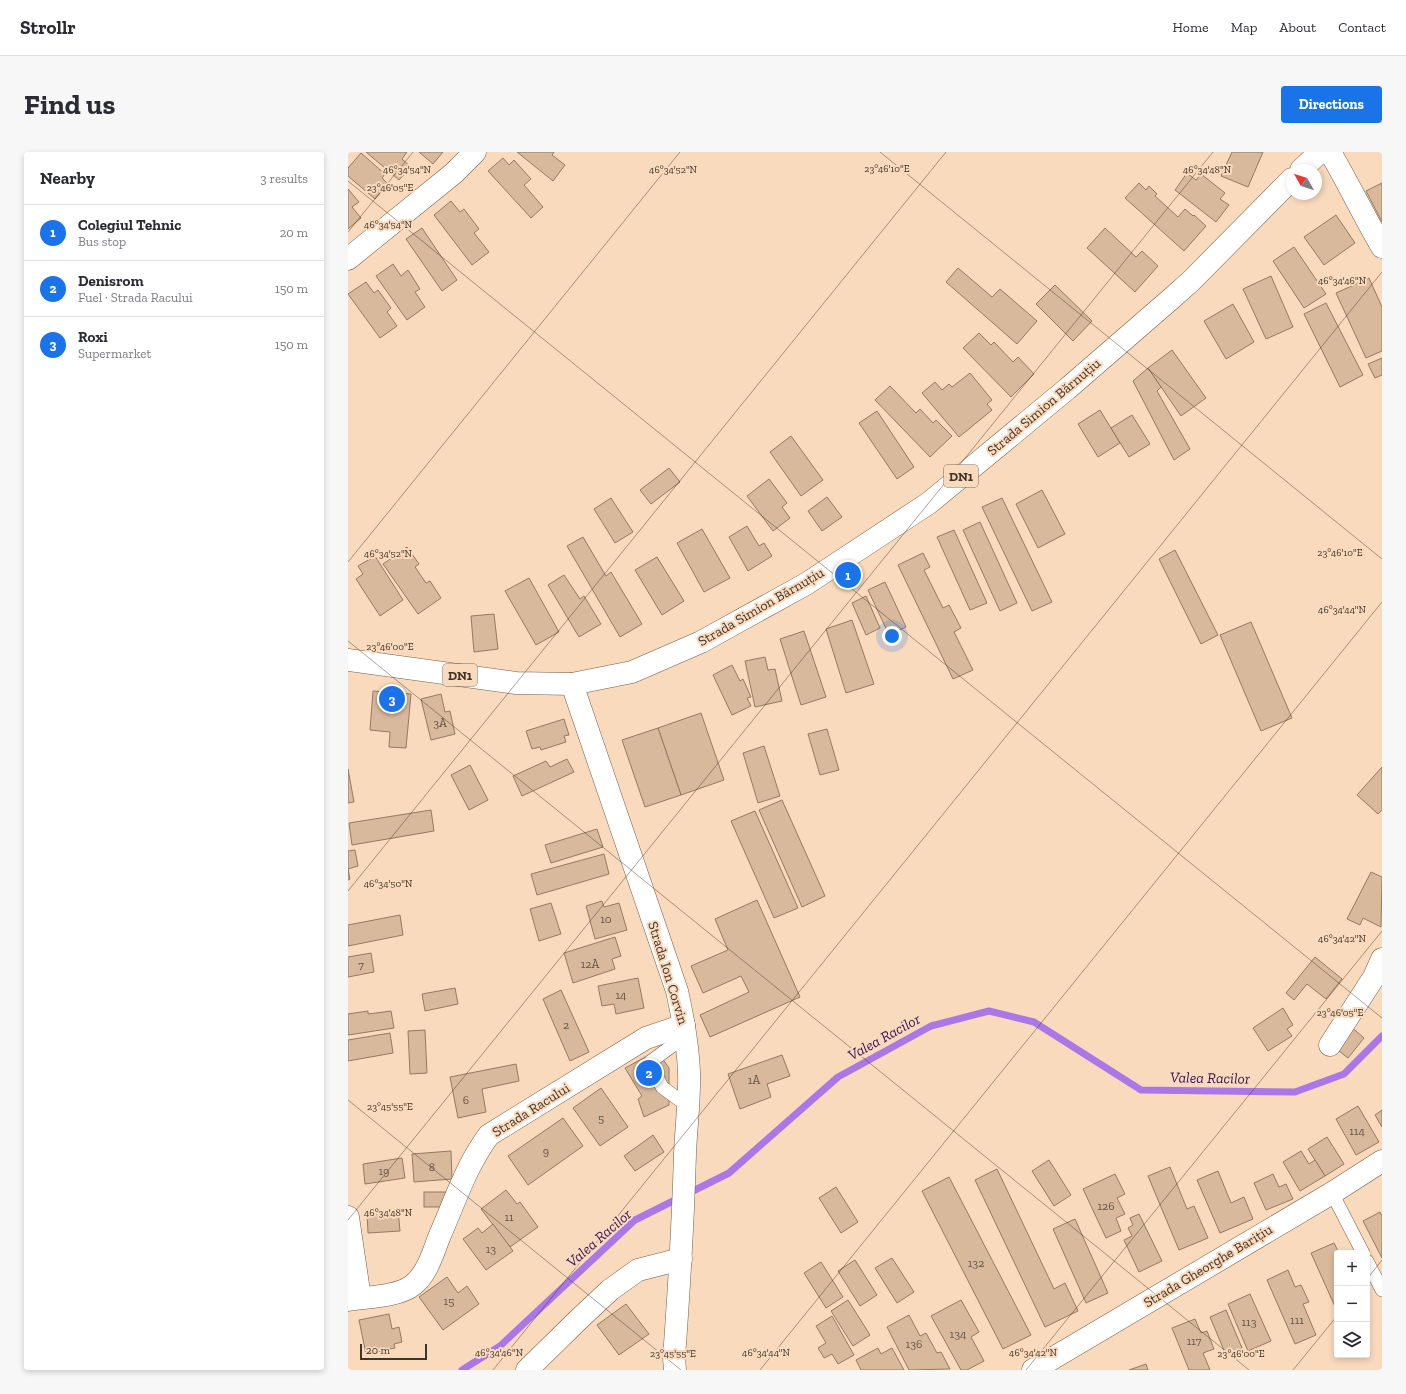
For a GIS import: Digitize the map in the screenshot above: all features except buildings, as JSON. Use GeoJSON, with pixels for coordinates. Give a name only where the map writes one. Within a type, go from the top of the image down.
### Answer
{"type":"FeatureCollection","features":[{"type":"Feature","properties":{"kind":"street"},"geometry":{"type":"LineString","coordinates":[[348,259],[454,173],[475,152]]}},
{"type":"Feature","properties":{"kind":"street"},"geometry":{"type":"LineString","coordinates":[[1307,164],[1320,152]]}},
{"type":"Feature","properties":{"kind":"street"},"geometry":{"type":"LineString","coordinates":[[1330,152],[1348,182],[1363,215],[1382,247]]}},
{"type":"Feature","properties":{"kind":"street","name":"Strada Simion Bărnuțiu"},"geometry":{"type":"LineString","coordinates":[[572,684],[632,672],[701,642],[806,584],[929,503],[1067,389],[1172,298],[1286,185]]}},
{"type":"Feature","properties":{"kind":"street","name":"DN1"},"geometry":{"type":"LineString","coordinates":[[348,660],[516,683],[572,684]]}},
{"type":"Feature","properties":{"kind":"street","name":"Strada Ion Corvin"},"geometry":{"type":"LineString","coordinates":[[572,684],[676,991],[686,1030],[689,1072],[689,1107],[685,1141],[681,1249],[674,1358],[675,1370]]}},
{"type":"Feature","properties":{"kind":"street"},"geometry":{"type":"LineString","coordinates":[[1330,1045],[1374,977],[1382,959]]}},
{"type":"Feature","properties":{"kind":"street","name":"Strada Racului"},"geometry":{"type":"LineString","coordinates":[[354,1299],[393,1294],[412,1286],[425,1271],[469,1168],[478,1149],[489,1134],[646,1038],[686,1030]]}},
{"type":"Feature","properties":{"kind":"street","name":"Strada Gheorghe Barițiu"},"geometry":{"type":"LineString","coordinates":[[1033,1370],[1332,1193],[1382,1161]]}},
{"type":"Feature","properties":{"kind":"street"},"geometry":{"type":"LineString","coordinates":[[348,1217],[354,1299]]}},
{"type":"Feature","properties":{"kind":"street"},"geometry":{"type":"LineString","coordinates":[[527,1370],[576,1321],[610,1290],[638,1270],[681,1249]]}},
{"type":"Feature","properties":{"kind":"lane"},"geometry":{"type":"LineString","coordinates":[[686,1030],[650,1062],[662,1087],[689,1107]]}},
{"type":"Feature","properties":{"kind":"lane"},"geometry":{"type":"LineString","coordinates":[[1332,1193],[1361,1250]]}},
{"type":"Feature","properties":{"kind":"lane"},"geometry":{"type":"LineString","coordinates":[[1370,1267],[1382,1290]]}},
{"type":"Feature","properties":{"kind":"waterway","name":"Valea Racilor"},"geometry":{"type":"LineString","coordinates":[[462,1370],[500,1346],[635,1220],[729,1173],[838,1077],[931,1026],[989,1011],[1034,1022],[1141,1090],[1295,1092],[1344,1074],[1382,1036]]}},
{"type":"Feature","properties":{"kind":"place","name":"Colegiul Tehnic"},"geometry":{"type":"Point","coordinates":[848,575]}},
{"type":"Feature","properties":{"kind":"place","name":"Roxi"},"geometry":{"type":"Point","coordinates":[392,699]}},
{"type":"Feature","properties":{"kind":"place","name":"Denisrom"},"geometry":{"type":"Point","coordinates":[649,1073]}}]}
